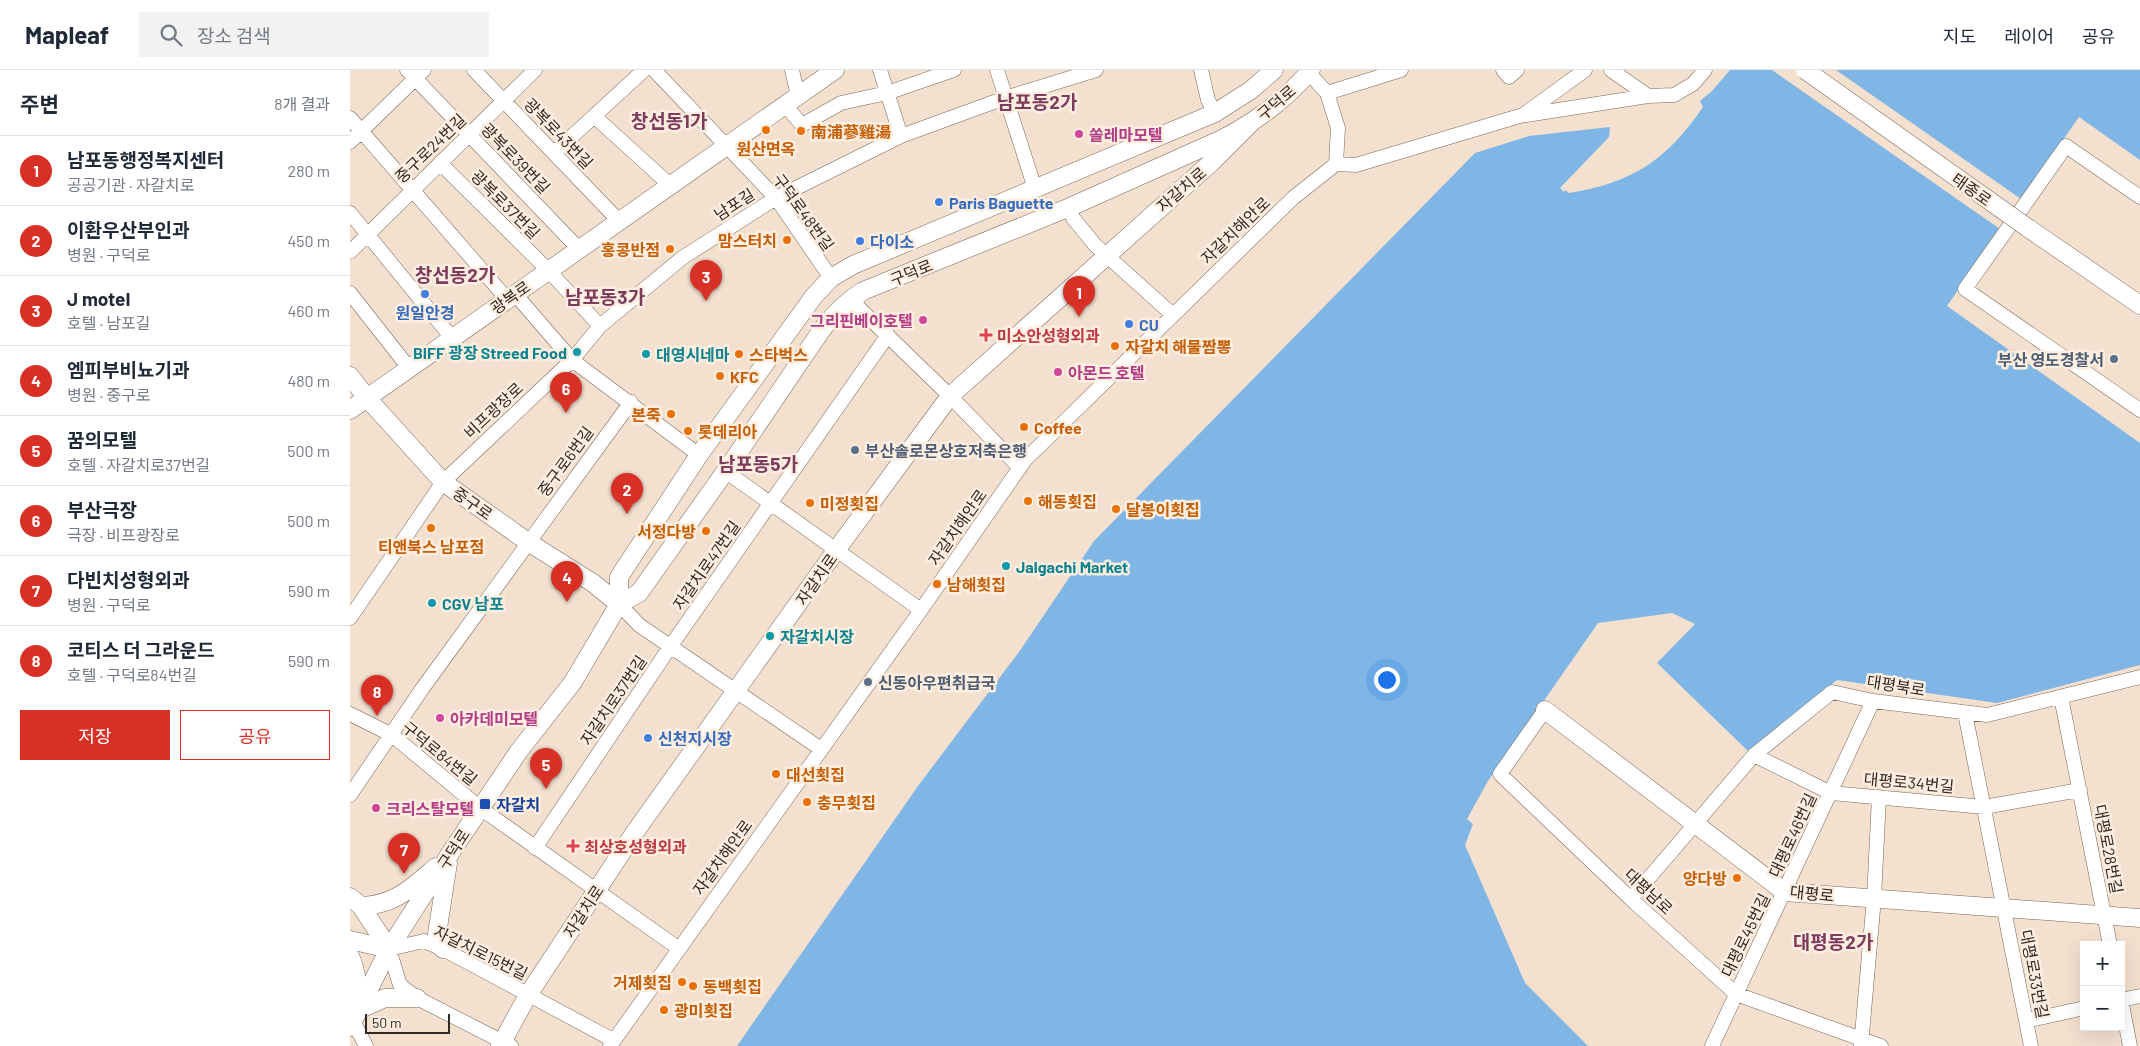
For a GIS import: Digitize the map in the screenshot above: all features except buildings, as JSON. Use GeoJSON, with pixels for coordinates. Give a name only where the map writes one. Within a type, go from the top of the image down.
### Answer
{"type":"FeatureCollection","features":[{"type":"Feature","properties":{"kind":"main road","name":"광복로"},"geometry":{"type":"LineString","coordinates":[[350,410],[834,70]]}},
{"type":"Feature","properties":{"kind":"main road","name":"구덕로"},"geometry":{"type":"LineString","coordinates":[[354,1019],[389,949],[449,855],[519,752],[573,682],[619,604],[619,577],[700,455],[801,313],[831,278],[853,265],[1215,113],[1251,90],[1274,70]]}},
{"type":"Feature","properties":{"kind":"main road","name":"태종로"},"geometry":{"type":"LineString","coordinates":[[1805,70],[2020,225],[2140,305]]}},
{"type":"Feature","properties":{"kind":"main road","name":"구덕로"},"geometry":{"type":"LineString","coordinates":[[619,604],[639,593],[823,328],[839,308],[863,291],[1070,207],[1220,140],[1252,122],[1279,101],[1309,71]]}},
{"type":"Feature","properties":{"kind":"main road","name":"자갈치로"},"geometry":{"type":"LineString","coordinates":[[504,1045],[528,995],[635,832],[837,549],[950,396],[1213,161],[1252,122]]}},
{"type":"Feature","properties":{"kind":"main road","name":"중구로"},"geometry":{"type":"LineString","coordinates":[[350,376],[367,398],[443,482],[528,542],[593,583],[619,604]]}},
{"type":"Feature","properties":{"kind":"main road","name":"대평로"},"geometry":{"type":"LineString","coordinates":[[1545,710],[1785,892],[2140,918]]}},
{"type":"Feature","properties":{"kind":"main road"},"geometry":{"type":"LineString","coordinates":[[355,902],[374,906],[400,897],[449,855]]}},
{"type":"Feature","properties":{"kind":"main road"},"geometry":{"type":"LineString","coordinates":[[443,949],[437,934],[449,855]]}},
{"type":"Feature","properties":{"kind":"main road"},"geometry":{"type":"LineString","coordinates":[[355,902],[389,949]]}},
{"type":"Feature","properties":{"kind":"main road"},"geometry":{"type":"LineString","coordinates":[[350,940],[389,949]]}},
{"type":"Feature","properties":{"kind":"main road"},"geometry":{"type":"LineString","coordinates":[[350,956],[355,967],[358,987],[354,1019]]}},
{"type":"Feature","properties":{"kind":"main road"},"geometry":{"type":"LineString","coordinates":[[354,1019],[385,998],[417,998]]}},
{"type":"Feature","properties":{"kind":"street","name":"광복로43번길"},"geometry":{"type":"LineString","coordinates":[[474,70],[619,221]]}},
{"type":"Feature","properties":{"kind":"street","name":"중구로24번길"},"geometry":{"type":"LineString","coordinates":[[350,252],[535,70]]}},
{"type":"Feature","properties":{"kind":"street"},"geometry":{"type":"LineString","coordinates":[[554,153],[644,70]]}},
{"type":"Feature","properties":{"kind":"street","name":"구덕로48번길"},"geometry":{"type":"LineString","coordinates":[[654,70],[776,198],[831,278]]}},
{"type":"Feature","properties":{"kind":"street"},"geometry":{"type":"LineString","coordinates":[[792,70],[791,100],[802,125],[841,103],[887,92],[954,70]]}},
{"type":"Feature","properties":{"kind":"street"},"geometry":{"type":"LineString","coordinates":[[880,70],[901,136]]}},
{"type":"Feature","properties":{"kind":"street"},"geometry":{"type":"LineString","coordinates":[[998,70],[1034,189]]}},
{"type":"Feature","properties":{"kind":"street","name":"남포길"},"geometry":{"type":"LineString","coordinates":[[572,360],[600,326],[682,258],[776,198],[901,136],[1005,98],[1096,70]]}},
{"type":"Feature","properties":{"kind":"street"},"geometry":{"type":"LineString","coordinates":[[1201,70],[1208,100],[1215,113]]}},
{"type":"Feature","properties":{"kind":"street"},"geometry":{"type":"LineString","coordinates":[[1327,93],[1401,70]]}},
{"type":"Feature","properties":{"kind":"street"},"geometry":{"type":"LineString","coordinates":[[1523,115],[1585,70]]}},
{"type":"Feature","properties":{"kind":"street"},"geometry":{"type":"LineString","coordinates":[[1612,70],[1648,96]]}},
{"type":"Feature","properties":{"kind":"street"},"geometry":{"type":"LineString","coordinates":[[1309,71],[1327,93],[1338,128],[1336,164],[1356,165],[1523,115],[1648,96],[1674,94],[1693,84],[1705,70]]}},
{"type":"Feature","properties":{"kind":"street"},"geometry":{"type":"LineString","coordinates":[[350,142],[415,73]]}},
{"type":"Feature","properties":{"kind":"street","name":"광복로39번길"},"geometry":{"type":"LineString","coordinates":[[415,73],[469,135],[579,249]]}},
{"type":"Feature","properties":{"kind":"street"},"geometry":{"type":"LineString","coordinates":[[594,116],[670,186]]}},
{"type":"Feature","properties":{"kind":"street"},"geometry":{"type":"LineString","coordinates":[[350,118],[412,191],[572,360],[700,455]]}},
{"type":"Feature","properties":{"kind":"street"},"geometry":{"type":"LineString","coordinates":[[2140,197],[2066,146],[2020,225],[1965,289],[2140,410]]}},
{"type":"Feature","properties":{"kind":"street","name":"광복로37번길"},"geometry":{"type":"LineString","coordinates":[[440,164],[548,270]]}},
{"type":"Feature","properties":{"kind":"street","name":"자갈치해안로"},"geometry":{"type":"LineString","coordinates":[[612,1043],[921,610],[1024,460],[1293,198],[1336,164]]}},
{"type":"Feature","properties":{"kind":"street"},"geometry":{"type":"LineString","coordinates":[[1070,207],[1073,218],[1095,245],[1108,254],[1173,315]]}},
{"type":"Feature","properties":{"kind":"street"},"geometry":{"type":"LineString","coordinates":[[350,213],[452,338]]}},
{"type":"Feature","properties":{"kind":"street"},"geometry":{"type":"LineString","coordinates":[[548,270],[600,326]]}},
{"type":"Feature","properties":{"kind":"street"},"geometry":{"type":"LineString","coordinates":[[350,293],[409,368]]}},
{"type":"Feature","properties":{"kind":"street"},"geometry":{"type":"LineString","coordinates":[[852,298],[860,309],[950,396],[1020,468]]}},
{"type":"Feature","properties":{"kind":"street","name":"자갈치로47번길"},"geometry":{"type":"LineString","coordinates":[[670,647],[888,335]]}},
{"type":"Feature","properties":{"kind":"street","name":"비프광장로"},"geometry":{"type":"LineString","coordinates":[[350,618],[443,482],[572,360]]}},
{"type":"Feature","properties":{"kind":"street","name":"중구로6번길"},"geometry":{"type":"LineString","coordinates":[[350,796],[422,689],[631,402]]}},
{"type":"Feature","properties":{"kind":"street"},"geometry":{"type":"LineString","coordinates":[[725,470],[921,610]]}},
{"type":"Feature","properties":{"kind":"street","name":"자갈치로37번길"},"geometry":{"type":"LineString","coordinates":[[619,604],[639,625],[736,693],[821,749]]}},
{"type":"Feature","properties":{"kind":"street","name":"자갈치로37번길"},"geometry":{"type":"LineString","coordinates":[[535,848],[670,647]]}},
{"type":"Feature","properties":{"kind":"street","name":"대평북로"},"geometry":{"type":"LineString","coordinates":[[1631,899],[1754,755],[1832,692],[1873,700],[1987,715],[2140,677]]}},
{"type":"Feature","properties":{"kind":"street","name":"대평로28번길"},"geometry":{"type":"LineString","coordinates":[[2061,697],[2109,941]]}},
{"type":"Feature","properties":{"kind":"street","name":"대평로46번길"},"geometry":{"type":"LineString","coordinates":[[1785,892],[1873,700]]}},
{"type":"Feature","properties":{"kind":"street","name":"대평남로"},"geometry":{"type":"LineString","coordinates":[[1545,710],[1500,774],[1631,899],[1736,994],[1861,1043],[1882,1046]]}},
{"type":"Feature","properties":{"kind":"street","name":"대평로34번길"},"geometry":{"type":"LineString","coordinates":[[1965,713],[2005,908]]}},
{"type":"Feature","properties":{"kind":"street","name":"구덕로84번길"},"geometry":{"type":"LineString","coordinates":[[350,714],[392,735],[480,808],[678,948]]}},
{"type":"Feature","properties":{"kind":"street","name":"대평로46번길"},"geometry":{"type":"LineString","coordinates":[[1754,755],[1831,793]]}},
{"type":"Feature","properties":{"kind":"street","name":"대평로28번길"},"geometry":{"type":"LineString","coordinates":[[1984,807],[2080,790]]}},
{"type":"Feature","properties":{"kind":"street","name":"대평로34번길"},"geometry":{"type":"LineString","coordinates":[[1831,793],[1984,807]]}},
{"type":"Feature","properties":{"kind":"street"},"geometry":{"type":"LineString","coordinates":[[1861,1043],[1874,898],[1879,797]]}},
{"type":"Feature","properties":{"kind":"street","name":"대평로45번길"},"geometry":{"type":"LineString","coordinates":[[1712,1046],[1785,892]]}},
{"type":"Feature","properties":{"kind":"street","name":"대평로33번길"},"geometry":{"type":"LineString","coordinates":[[2005,908],[2031,1046]]}},
{"type":"Feature","properties":{"kind":"street","name":"자갈치로15번길"},"geometry":{"type":"LineString","coordinates":[[389,949],[424,941],[443,949],[612,1043]]}},
{"type":"Feature","properties":{"kind":"street","name":"자갈치로"},"geometry":{"type":"LineString","coordinates":[[389,949],[400,985],[417,998],[504,1045]]}},
{"type":"Feature","properties":{"kind":"street"},"geometry":{"type":"LineString","coordinates":[[2125,999],[2140,996]]}},
{"type":"Feature","properties":{"kind":"street"},"geometry":{"type":"LineString","coordinates":[[2026,1021],[2080,1009]]}},
{"type":"Feature","properties":{"kind":"street"},"geometry":{"type":"LineString","coordinates":[[354,1019],[366,1046]]}},
{"type":"Feature","properties":{"kind":"street"},"geometry":{"type":"LineString","coordinates":[[2125,1020],[2130,1046]]}},
{"type":"Feature","properties":{"kind":"water"},"geometry":{"type":"Polygon","coordinates":[[[1730,70],[2140,70],[2140,160],[2079,117],[1947,306],[2140,443],[2140,665],[1997,703],[1837,680],[1748,751],[1657,663],[1695,624],[1672,613],[1598,623],[1488,781],[1467,819],[1473,824],[1465,845],[1525,983],[1588,1046],[737,1046],[918,786],[1019,652],[1094,541],[1475,153],[1529,136],[1610,127],[1609,137],[1560,188],[1564,192],[1565,190],[1569,193],[1611,183],[1646,166],[1676,141],[1703,107],[1700,101],[1712,91],[1730,70]]]}},
{"type":"Feature","properties":{"kind":"pier"},"geometry":{"type":"Polygon","coordinates":[[[1772,70],[1836,70],[2021,199],[2000,229],[1772,70]]]}},
{"type":"Feature","properties":{"kind":"place","name":"원산면옥"},"geometry":{"type":"Point","coordinates":[766,130]}},
{"type":"Feature","properties":{"kind":"place","name":"南浦蔘雞湯"},"geometry":{"type":"Point","coordinates":[801,131]}},
{"type":"Feature","properties":{"kind":"place","name":"쏠레마모텔"},"geometry":{"type":"Point","coordinates":[1079,134]}},
{"type":"Feature","properties":{"kind":"place","name":"Paris Baguette"},"geometry":{"type":"Point","coordinates":[939,202]}},
{"type":"Feature","properties":{"kind":"place","name":"맘스터치"},"geometry":{"type":"Point","coordinates":[787,240]}},
{"type":"Feature","properties":{"kind":"place","name":"다이소"},"geometry":{"type":"Point","coordinates":[860,241]}},
{"type":"Feature","properties":{"kind":"place","name":"홍콩반점"},"geometry":{"type":"Point","coordinates":[670,249]}},
{"type":"Feature","properties":{"kind":"place","name":"원일안경"},"geometry":{"type":"Point","coordinates":[425,294]}},
{"type":"Feature","properties":{"kind":"place","name":"J moteI"},"geometry":{"type":"Point","coordinates":[706,301]}},
{"type":"Feature","properties":{"kind":"place","name":"남포동행정복지센터"},"geometry":{"type":"Point","coordinates":[1079,317]}},
{"type":"Feature","properties":{"kind":"place","name":"그리핀베이호텔"},"geometry":{"type":"Point","coordinates":[923,320]}},
{"type":"Feature","properties":{"kind":"place","name":"CU"},"geometry":{"type":"Point","coordinates":[1129,324]}},
{"type":"Feature","properties":{"kind":"place","name":"미소안성형외과"},"geometry":{"type":"Point","coordinates":[986,335]}},
{"type":"Feature","properties":{"kind":"place","name":"자갈치 해물짬뽕"},"geometry":{"type":"Point","coordinates":[1115,346]}},
{"type":"Feature","properties":{"kind":"place","name":"BIFF 광장 Streed Food"},"geometry":{"type":"Point","coordinates":[577,352]}},
{"type":"Feature","properties":{"kind":"place","name":"대영시네마"},"geometry":{"type":"Point","coordinates":[646,354]}},
{"type":"Feature","properties":{"kind":"place","name":"스타벅스"},"geometry":{"type":"Point","coordinates":[739,354]}},
{"type":"Feature","properties":{"kind":"place","name":"부산 영도경찰서"},"geometry":{"type":"Point","coordinates":[2114,359]}},
{"type":"Feature","properties":{"kind":"place","name":"아몬드 호텔"},"geometry":{"type":"Point","coordinates":[1058,372]}},
{"type":"Feature","properties":{"kind":"place","name":"KFC"},"geometry":{"type":"Point","coordinates":[720,376]}},
{"type":"Feature","properties":{"kind":"place","name":"부산극장"},"geometry":{"type":"Point","coordinates":[566,413]}},
{"type":"Feature","properties":{"kind":"place","name":"본죽"},"geometry":{"type":"Point","coordinates":[671,414]}},
{"type":"Feature","properties":{"kind":"place","name":"Coffee"},"geometry":{"type":"Point","coordinates":[1024,427]}},
{"type":"Feature","properties":{"kind":"place","name":"롯데리아"},"geometry":{"type":"Point","coordinates":[688,431]}},
{"type":"Feature","properties":{"kind":"place","name":"부산솔로몬상호저축은행"},"geometry":{"type":"Point","coordinates":[855,450]}},
{"type":"Feature","properties":{"kind":"place","name":"해동횟집"},"geometry":{"type":"Point","coordinates":[1028,501]}},
{"type":"Feature","properties":{"kind":"place","name":"미정횟집"},"geometry":{"type":"Point","coordinates":[810,503]}},
{"type":"Feature","properties":{"kind":"place","name":"달봉이횟집"},"geometry":{"type":"Point","coordinates":[1116,509]}},
{"type":"Feature","properties":{"kind":"place","name":"이환우산부인과"},"geometry":{"type":"Point","coordinates":[627,514]}},
{"type":"Feature","properties":{"kind":"place","name":"티앤북스 남포점"},"geometry":{"type":"Point","coordinates":[431,528]}},
{"type":"Feature","properties":{"kind":"place","name":"서정다방"},"geometry":{"type":"Point","coordinates":[706,531]}},
{"type":"Feature","properties":{"kind":"place","name":"Jalgachi Market"},"geometry":{"type":"Point","coordinates":[1006,566]}},
{"type":"Feature","properties":{"kind":"place","name":"남해횟집"},"geometry":{"type":"Point","coordinates":[937,584]}},
{"type":"Feature","properties":{"kind":"place","name":"엠피부비뇨기과"},"geometry":{"type":"Point","coordinates":[567,602]}},
{"type":"Feature","properties":{"kind":"place","name":"CGV 남포"},"geometry":{"type":"Point","coordinates":[432,603]}},
{"type":"Feature","properties":{"kind":"place","name":"자갈치시장"},"geometry":{"type":"Point","coordinates":[770,636]}},
{"type":"Feature","properties":{"kind":"place","name":"신동아우편취급국"},"geometry":{"type":"Point","coordinates":[868,682]}},
{"type":"Feature","properties":{"kind":"place","name":"코티스 더 그라운드"},"geometry":{"type":"Point","coordinates":[377,716]}},
{"type":"Feature","properties":{"kind":"place","name":"아카데미모텔"},"geometry":{"type":"Point","coordinates":[440,718]}},
{"type":"Feature","properties":{"kind":"place","name":"신천지시장"},"geometry":{"type":"Point","coordinates":[648,738]}},
{"type":"Feature","properties":{"kind":"place","name":"대선횟집"},"geometry":{"type":"Point","coordinates":[776,774]}},
{"type":"Feature","properties":{"kind":"place","name":"꿈의모텔"},"geometry":{"type":"Point","coordinates":[546,789]}},
{"type":"Feature","properties":{"kind":"place","name":"충무횟집"},"geometry":{"type":"Point","coordinates":[807,802]}},
{"type":"Feature","properties":{"kind":"place","name":"자갈치"},"geometry":{"type":"Point","coordinates":[485,804]}},
{"type":"Feature","properties":{"kind":"place","name":"크리스탈모텔"},"geometry":{"type":"Point","coordinates":[376,808]}},
{"type":"Feature","properties":{"kind":"place","name":"최상호성형외과"},"geometry":{"type":"Point","coordinates":[573,846]}},
{"type":"Feature","properties":{"kind":"place","name":"다빈치성형외과"},"geometry":{"type":"Point","coordinates":[404,874]}},
{"type":"Feature","properties":{"kind":"place","name":"양다방"},"geometry":{"type":"Point","coordinates":[1737,878]}},
{"type":"Feature","properties":{"kind":"place","name":"거제횟집"},"geometry":{"type":"Point","coordinates":[682,982]}},
{"type":"Feature","properties":{"kind":"place","name":"동백횟집"},"geometry":{"type":"Point","coordinates":[693,986]}},
{"type":"Feature","properties":{"kind":"place","name":"광미횟집"},"geometry":{"type":"Point","coordinates":[664,1010]}},
{"type":"Feature","properties":{"kind":"district","name":"남포동2가"},"geometry":{"type":"Point","coordinates":[1037,101]}},
{"type":"Feature","properties":{"kind":"district","name":"창선동1가"},"geometry":{"type":"Point","coordinates":[669,120]}},
{"type":"Feature","properties":{"kind":"district","name":"창선동2가"},"geometry":{"type":"Point","coordinates":[455,274]}},
{"type":"Feature","properties":{"kind":"district","name":"남포동3가"},"geometry":{"type":"Point","coordinates":[605,296]}},
{"type":"Feature","properties":{"kind":"district","name":"남포동5가"},"geometry":{"type":"Point","coordinates":[758,463]}},
{"type":"Feature","properties":{"kind":"district","name":"대평동2가"},"geometry":{"type":"Point","coordinates":[1833,941]}}]}
